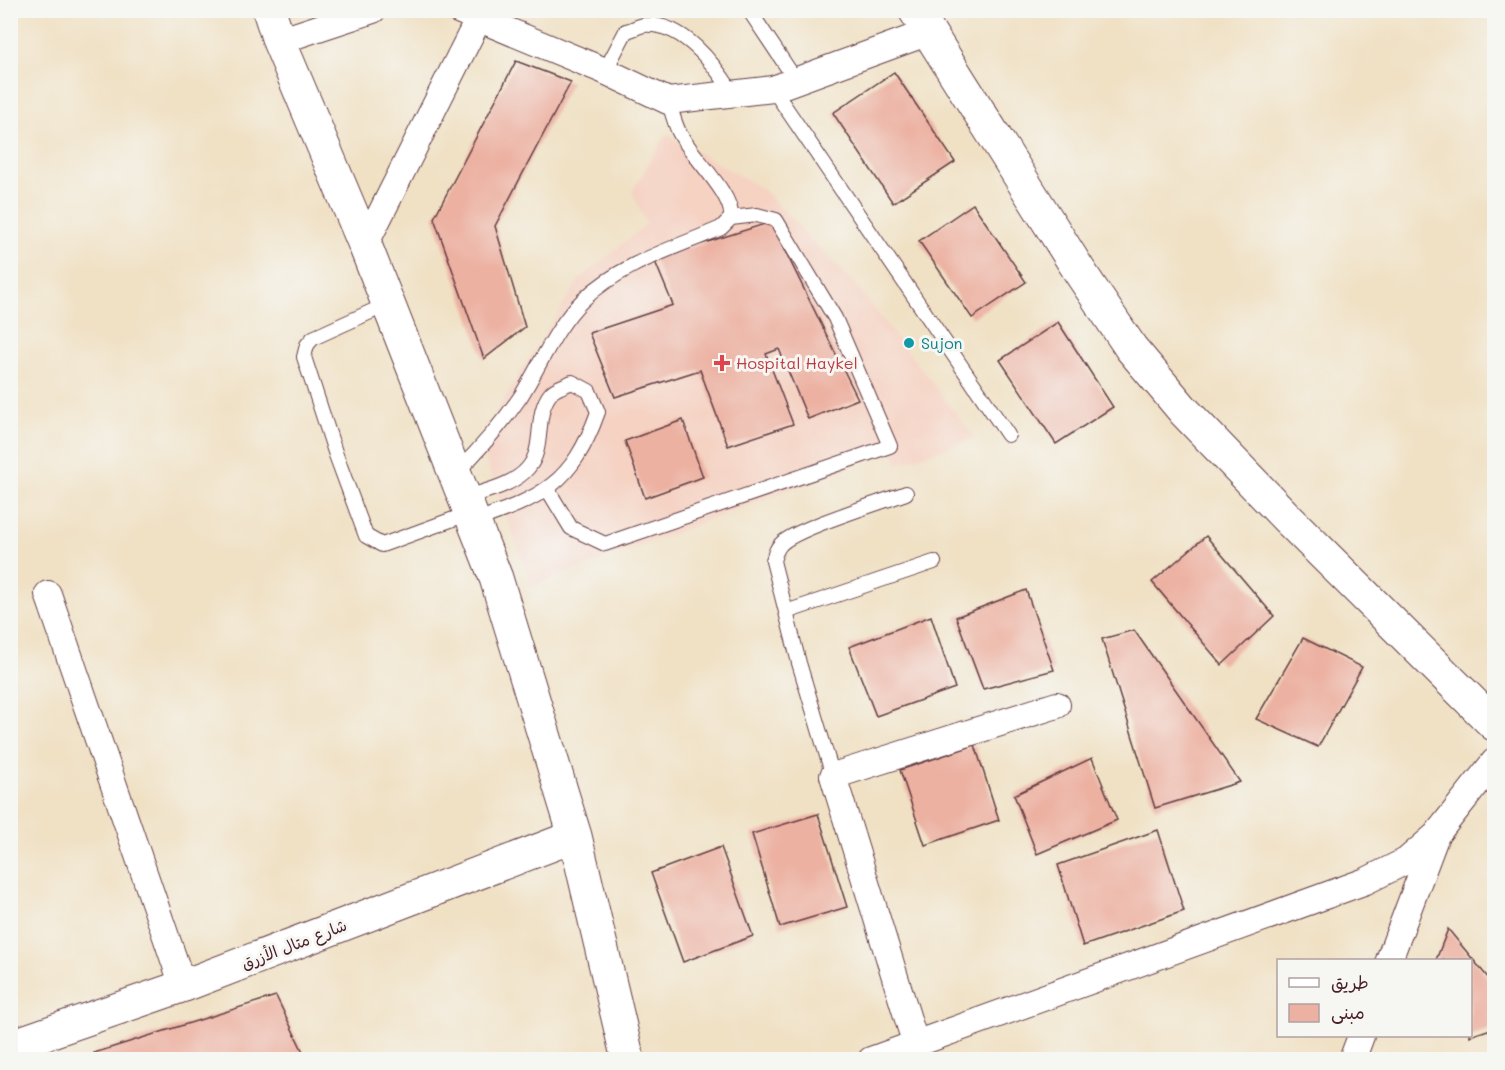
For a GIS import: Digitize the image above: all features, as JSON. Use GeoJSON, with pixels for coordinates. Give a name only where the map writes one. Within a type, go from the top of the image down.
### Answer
{"type":"FeatureCollection","features":[{"type":"Feature","properties":{"kind":"main road"},"geometry":{"type":"LineString","coordinates":[[922,21],[1131,348],[1184,411],[1286,517],[1494,724]]}},
{"type":"Feature","properties":{"kind":"main road"},"geometry":{"type":"LineString","coordinates":[[274,26],[365,245],[466,502],[523,661],[575,837],[628,1059]]}},
{"type":"Feature","properties":{"kind":"street"},"geometry":{"type":"LineString","coordinates":[[274,26],[373,10]]}},
{"type":"Feature","properties":{"kind":"street"},"geometry":{"type":"LineString","coordinates":[[365,245],[468,14],[604,71],[668,101],[785,85],[922,21]]}},
{"type":"Feature","properties":{"kind":"street"},"geometry":{"type":"LineString","coordinates":[[48,594],[183,986]]}},
{"type":"Feature","properties":{"kind":"street"},"geometry":{"type":"LineString","coordinates":[[915,1042],[833,776],[1057,705]]}},
{"type":"Feature","properties":{"kind":"street"},"geometry":{"type":"LineString","coordinates":[[871,1059],[1366,881],[1406,861],[1436,835],[1494,762]]}},
{"type":"Feature","properties":{"kind":"street"},"geometry":{"type":"LineString","coordinates":[[1389,959],[1436,835]]}},
{"type":"Feature","properties":{"kind":"street","name":"شارع متال الأزرق"},"geometry":{"type":"LineString","coordinates":[[10,1046],[183,986],[575,837]]}},
{"type":"Feature","properties":{"kind":"street"},"geometry":{"type":"LineString","coordinates":[[1352,1059],[1360,1037]]}},
{"type":"Feature","properties":{"kind":"lane"},"geometry":{"type":"LineString","coordinates":[[749,10],[785,85],[1008,435]]}},
{"type":"Feature","properties":{"kind":"lane"},"geometry":{"type":"LineString","coordinates":[[604,71],[626,32],[644,25],[663,28],[693,43],[712,62],[732,92]]}},
{"type":"Feature","properties":{"kind":"lane"},"geometry":{"type":"LineString","coordinates":[[668,101],[678,132],[728,201],[732,218]]}},
{"type":"Feature","properties":{"kind":"lane"},"geometry":{"type":"LineString","coordinates":[[466,502],[495,431],[520,396],[554,337],[582,301],[609,279],[632,266],[721,228],[732,218],[758,215],[776,220],[835,318],[891,446],[606,544],[571,528],[548,490]]}},
{"type":"Feature","properties":{"kind":"lane"},"geometry":{"type":"LineString","coordinates":[[388,304],[313,338],[307,345],[304,357],[336,455],[366,536],[382,545],[466,502],[508,482],[528,468],[538,446],[540,415],[552,392],[572,382],[589,391],[598,412],[588,439],[573,462],[548,490],[528,502],[466,502]]}},
{"type":"Feature","properties":{"kind":"lane"},"geometry":{"type":"LineString","coordinates":[[833,776],[799,663],[773,561],[781,544],[802,532],[906,493]]}},
{"type":"Feature","properties":{"kind":"lane"},"geometry":{"type":"LineString","coordinates":[[786,612],[934,562]]}},
{"type":"Feature","properties":{"kind":"shaded area","name":"Hospital Haykel"},"geometry":{"type":"Polygon","coordinates":[[[666,134],[763,189],[859,289],[975,438],[898,464],[893,451],[532,586],[478,441],[579,280],[646,224],[632,192],[666,134]]]}},
{"type":"Feature","properties":{"kind":"building"},"geometry":{"type":"Polygon","coordinates":[[[516,61],[571,82],[495,226],[525,327],[484,359],[434,218],[516,61]]]}},
{"type":"Feature","properties":{"kind":"building"},"geometry":{"type":"Polygon","coordinates":[[[894,72],[955,162],[893,203],[833,113],[894,72]]]}},
{"type":"Feature","properties":{"kind":"building"},"geometry":{"type":"Polygon","coordinates":[[[973,204],[1026,282],[972,318],[919,241],[973,204]]]}},
{"type":"Feature","properties":{"kind":"building"},"geometry":{"type":"Polygon","coordinates":[[[771,222],[858,399],[808,419],[779,349],[766,354],[793,424],[728,446],[700,370],[615,397],[589,333],[673,305],[654,259],[771,222]]]}},
{"type":"Feature","properties":{"kind":"building"},"geometry":{"type":"Polygon","coordinates":[[[1058,322],[1113,407],[1056,444],[1000,360],[1058,322]]]}},
{"type":"Feature","properties":{"kind":"building"},"geometry":{"type":"Polygon","coordinates":[[[683,420],[703,477],[645,498],[625,441],[683,420]]]}},
{"type":"Feature","properties":{"kind":"building"},"geometry":{"type":"Polygon","coordinates":[[[1206,536],[1274,616],[1222,665],[1152,582],[1206,536]]]}},
{"type":"Feature","properties":{"kind":"building"},"geometry":{"type":"Polygon","coordinates":[[[1026,590],[1054,670],[983,689],[956,617],[1026,590]]]}},
{"type":"Feature","properties":{"kind":"building"},"geometry":{"type":"Polygon","coordinates":[[[931,616],[955,688],[876,716],[849,647],[931,616]]]}},
{"type":"Feature","properties":{"kind":"building"},"geometry":{"type":"Polygon","coordinates":[[[1134,630],[1240,782],[1155,808],[1102,639],[1134,630]]]}},
{"type":"Feature","properties":{"kind":"building"},"geometry":{"type":"Polygon","coordinates":[[[1303,638],[1362,667],[1318,747],[1256,719],[1303,638]]]}},
{"type":"Feature","properties":{"kind":"building"},"geometry":{"type":"Polygon","coordinates":[[[975,745],[999,820],[925,845],[900,770],[975,745]]]}},
{"type":"Feature","properties":{"kind":"building"},"geometry":{"type":"Polygon","coordinates":[[[1092,758],[1117,820],[1037,854],[1014,795],[1092,758]]]}},
{"type":"Feature","properties":{"kind":"building"},"geometry":{"type":"Polygon","coordinates":[[[818,814],[847,907],[780,927],[752,834],[818,814]]]}},
{"type":"Feature","properties":{"kind":"building"},"geometry":{"type":"Polygon","coordinates":[[[1158,830],[1184,911],[1083,946],[1058,865],[1158,830]]]}},
{"type":"Feature","properties":{"kind":"building"},"geometry":{"type":"Polygon","coordinates":[[[721,847],[753,936],[683,962],[651,873],[721,847]]]}},
{"type":"Feature","properties":{"kind":"building"},"geometry":{"type":"Polygon","coordinates":[[[1448,929],[1494,985],[1494,1028],[1472,1035],[1472,959],[1436,959],[1448,929]]]}},
{"type":"Feature","properties":{"kind":"building"},"geometry":{"type":"Polygon","coordinates":[[[276,996],[307,1060],[96,1060],[94,1053],[276,996]]]}},
{"type":"Feature","properties":{"kind":"place","name":"Sujon"},"geometry":{"type":"Point","coordinates":[909,343]}},
{"type":"Feature","properties":{"kind":"place","name":"Hospital Haykel"},"geometry":{"type":"Point","coordinates":[722,363]}}]}
